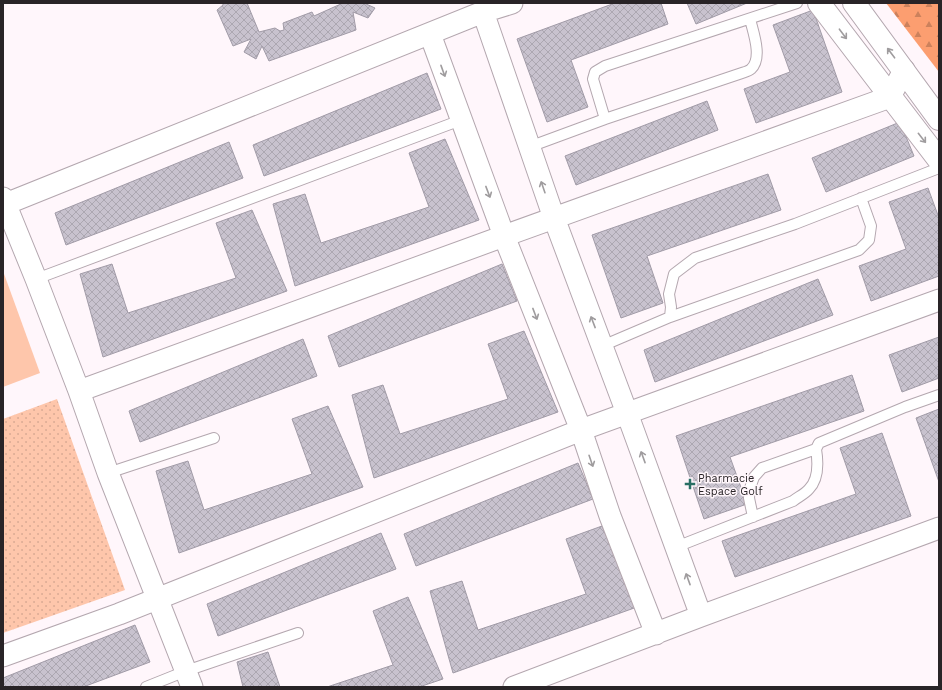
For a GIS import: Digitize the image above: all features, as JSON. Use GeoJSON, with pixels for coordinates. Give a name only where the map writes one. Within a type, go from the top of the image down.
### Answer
{"type":"FeatureCollection","features":[{"type":"Feature","properties":{"kind":"street"},"geometry":{"type":"LineString","coordinates":[[189,679],[108,473],[36,279],[4,203],[483,12],[512,3]]}},
{"type":"Feature","properties":{"kind":"street"},"geometry":{"type":"LineString","coordinates":[[819,3],[939,160]]}},
{"type":"Feature","properties":{"kind":"street"},"geometry":{"type":"LineString","coordinates":[[854,3],[939,119]]}},
{"type":"Feature","properties":{"kind":"street"},"geometry":{"type":"LineString","coordinates":[[483,12],[554,218],[701,616]]}},
{"type":"Feature","properties":{"kind":"street"},"geometry":{"type":"LineString","coordinates":[[430,34],[504,236],[581,430],[610,516],[656,634]]}},
{"type":"Feature","properties":{"kind":"street"},"geometry":{"type":"LineString","coordinates":[[79,392],[504,236],[890,97],[904,70]]}},
{"type":"Feature","properties":{"kind":"street"},"geometry":{"type":"LineString","coordinates":[[3,656],[158,598],[581,430],[939,300]]}},
{"type":"Feature","properties":{"kind":"street"},"geometry":{"type":"LineString","coordinates":[[514,687],[939,528]]}},
{"type":"Feature","properties":{"kind":"lane"},"geometry":{"type":"LineString","coordinates":[[605,119],[593,79],[595,72],[605,66],[797,3]]}},
{"type":"Feature","properties":{"kind":"lane"},"geometry":{"type":"LineString","coordinates":[[529,147],[605,119],[742,73],[752,68],[756,60],[758,50],[750,19]]}},
{"type":"Feature","properties":{"kind":"lane"},"geometry":{"type":"LineString","coordinates":[[36,279],[461,120]]}},
{"type":"Feature","properties":{"kind":"lane"},"geometry":{"type":"LineString","coordinates":[[670,317],[671,307],[669,294],[674,274],[695,258],[795,224],[939,168]]}},
{"type":"Feature","properties":{"kind":"lane"},"geometry":{"type":"LineString","coordinates":[[602,346],[670,317],[859,250],[869,240],[871,226],[861,198]]}},
{"type":"Feature","properties":{"kind":"lane"},"geometry":{"type":"LineString","coordinates":[[676,547],[793,501],[810,489],[817,474],[818,462],[816,449],[819,443],[905,407],[939,395]]}},
{"type":"Feature","properties":{"kind":"lane"},"geometry":{"type":"LineString","coordinates":[[108,473],[214,438]]}},
{"type":"Feature","properties":{"kind":"lane"},"geometry":{"type":"LineString","coordinates":[[753,517],[749,498],[750,488],[754,477],[762,468],[816,449]]}},
{"type":"Feature","properties":{"kind":"lane"},"geometry":{"type":"LineString","coordinates":[[146,687],[189,679],[298,633]]}},
{"type":"Feature","properties":{"kind":"shaded area"},"geometry":{"type":"Polygon","coordinates":[[[3,271],[40,373],[3,387],[3,271]]]}},
{"type":"Feature","properties":{"kind":"shaded area"},"geometry":{"type":"Polygon","coordinates":[[[57,399],[125,590],[3,633],[3,419],[57,399]]]}},
{"type":"Feature","properties":{"kind":"green space"},"geometry":{"type":"Polygon","coordinates":[[[886,3],[939,3],[939,72],[886,3]]]}},
{"type":"Feature","properties":{"kind":"building"},"geometry":{"type":"Polygon","coordinates":[[[223,3],[247,3],[259,32],[275,28],[280,31],[284,30],[283,23],[312,12],[314,16],[343,3],[364,3],[375,8],[368,18],[353,12],[356,30],[269,61],[262,46],[256,59],[244,52],[251,39],[233,46],[217,10],[223,5],[223,3]]]}},
{"type":"Feature","properties":{"kind":"building"},"geometry":{"type":"Polygon","coordinates":[[[615,3],[661,3],[668,24],[571,60],[588,107],[547,122],[517,39],[615,3]]]}},
{"type":"Feature","properties":{"kind":"building"},"geometry":{"type":"Polygon","coordinates":[[[687,3],[747,3],[696,24],[687,3]]]}},
{"type":"Feature","properties":{"kind":"building"},"geometry":{"type":"Polygon","coordinates":[[[813,10],[842,92],[756,123],[744,89],[790,72],[773,25],[813,10]]]}},
{"type":"Feature","properties":{"kind":"building"},"geometry":{"type":"Polygon","coordinates":[[[427,73],[441,109],[264,176],[253,145],[427,73]]]}},
{"type":"Feature","properties":{"kind":"building"},"geometry":{"type":"Polygon","coordinates":[[[707,101],[718,130],[576,185],[565,156],[707,101]]]}},
{"type":"Feature","properties":{"kind":"building"},"geometry":{"type":"Polygon","coordinates":[[[900,122],[914,156],[826,192],[812,158],[900,122]]]}},
{"type":"Feature","properties":{"kind":"building"},"geometry":{"type":"Polygon","coordinates":[[[445,139],[479,220],[295,286],[273,204],[305,194],[321,243],[429,207],[409,153],[445,139]]]}},
{"type":"Feature","properties":{"kind":"building"},"geometry":{"type":"Polygon","coordinates":[[[229,142],[243,178],[66,245],[55,213],[229,142]]]}},
{"type":"Feature","properties":{"kind":"building"},"geometry":{"type":"Polygon","coordinates":[[[768,174],[781,210],[647,256],[663,303],[621,318],[592,235],[768,174]]]}},
{"type":"Feature","properties":{"kind":"building"},"geometry":{"type":"Polygon","coordinates":[[[928,188],[939,218],[939,276],[871,301],[859,266],[906,249],[889,202],[928,188]]]}},
{"type":"Feature","properties":{"kind":"building"},"geometry":{"type":"Polygon","coordinates":[[[252,210],[287,291],[103,357],[80,274],[112,264],[128,313],[236,278],[216,223],[252,210]]]}},
{"type":"Feature","properties":{"kind":"building"},"geometry":{"type":"Polygon","coordinates":[[[502,264],[517,301],[339,367],[328,336],[502,264]]]}},
{"type":"Feature","properties":{"kind":"building"},"geometry":{"type":"Polygon","coordinates":[[[818,279],[833,315],[655,382],[644,350],[818,279]]]}},
{"type":"Feature","properties":{"kind":"building"},"geometry":{"type":"Polygon","coordinates":[[[524,331],[558,412],[374,478],[352,395],[383,385],[400,434],[508,399],[488,344],[524,331]]]}},
{"type":"Feature","properties":{"kind":"building"},"geometry":{"type":"Polygon","coordinates":[[[939,337],[939,378],[902,392],[889,355],[939,337]]]}},
{"type":"Feature","properties":{"kind":"building"},"geometry":{"type":"Polygon","coordinates":[[[303,339],[317,376],[140,442],[129,411],[303,339]]]}},
{"type":"Feature","properties":{"kind":"building"},"geometry":{"type":"Polygon","coordinates":[[[852,375],[864,411],[730,457],[747,504],[704,519],[676,436],[852,375]]]}},
{"type":"Feature","properties":{"kind":"building"},"geometry":{"type":"Polygon","coordinates":[[[328,406],[363,487],[179,553],[156,471],[188,461],[204,510],[312,474],[292,419],[328,406]]]}},
{"type":"Feature","properties":{"kind":"building"},"geometry":{"type":"Polygon","coordinates":[[[939,409],[939,482],[916,418],[939,409]]]}},
{"type":"Feature","properties":{"kind":"building"},"geometry":{"type":"Polygon","coordinates":[[[882,433],[911,516],[735,577],[722,541],[856,494],[840,448],[882,433]]]}},
{"type":"Feature","properties":{"kind":"building"},"geometry":{"type":"Polygon","coordinates":[[[578,463],[593,499],[416,566],[404,534],[578,463]]]}},
{"type":"Feature","properties":{"kind":"building"},"geometry":{"type":"Polygon","coordinates":[[[602,526],[637,607],[453,673],[430,591],[462,581],[478,630],[586,594],[566,539],[602,526]]]}},
{"type":"Feature","properties":{"kind":"building"},"geometry":{"type":"Polygon","coordinates":[[[381,533],[396,569],[218,636],[207,604],[381,533]]]}},
{"type":"Feature","properties":{"kind":"building"},"geometry":{"type":"Polygon","coordinates":[[[408,597],[443,679],[419,687],[327,687],[393,665],[373,611],[408,597]]]}},
{"type":"Feature","properties":{"kind":"building"},"geometry":{"type":"Polygon","coordinates":[[[135,625],[150,662],[83,687],[3,687],[3,678],[135,625]]]}},
{"type":"Feature","properties":{"kind":"building"},"geometry":{"type":"Polygon","coordinates":[[[268,652],[280,687],[243,687],[237,662],[268,652]]]}},
{"type":"Feature","properties":{"kind":"place","name":"Pharmacie Espace Golf"},"geometry":{"type":"Point","coordinates":[690,484]}}]}
